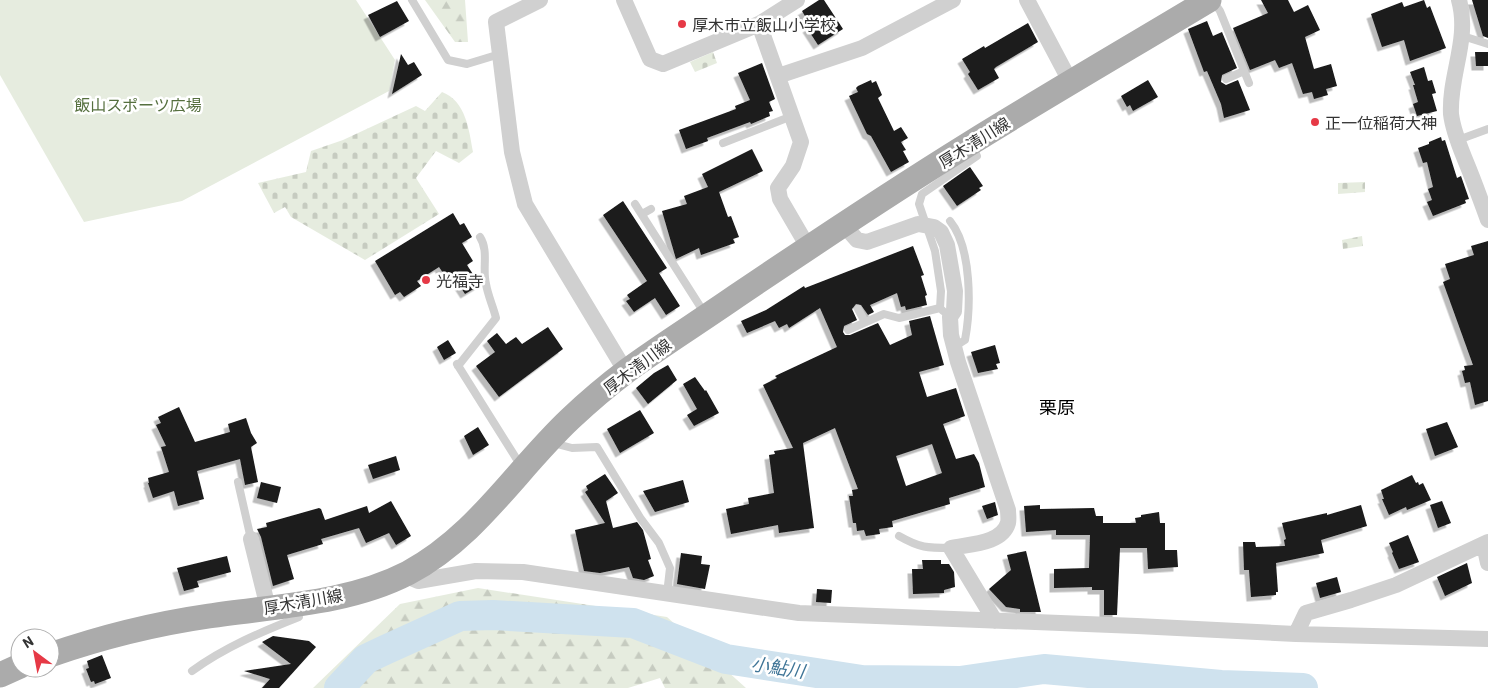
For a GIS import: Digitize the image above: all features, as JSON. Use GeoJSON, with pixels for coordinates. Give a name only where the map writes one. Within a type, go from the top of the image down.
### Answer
{"type":"FeatureCollection","features":[{"type":"Feature","properties":{"kind":"main road","name":"厚木清川線"},"geometry":{"type":"LineString","coordinates":[[60,651],[138,629],[206,616],[327,599],[374,587],[404,575],[430,560],[452,544],[570,419],[626,372],[808,247],[970,143],[1211,0]]}},
{"type":"Feature","properties":{"kind":"street"},"geometry":{"type":"LineString","coordinates":[[540,0],[496,22],[512,152],[525,204],[626,372]]}},
{"type":"Feature","properties":{"kind":"street"},"geometry":{"type":"LineString","coordinates":[[624,0],[650,59],[662,64],[759,24],[797,0]]}},
{"type":"Feature","properties":{"kind":"street"},"geometry":{"type":"LineString","coordinates":[[778,76],[862,48],[953,0]]}},
{"type":"Feature","properties":{"kind":"street"},"geometry":{"type":"LineString","coordinates":[[1027,0],[1071,82]]}},
{"type":"Feature","properties":{"kind":"street"},"geometry":{"type":"LineString","coordinates":[[1459,0],[1462,12],[1462,39],[1453,90],[1451,114],[1454,130],[1488,220]]}},
{"type":"Feature","properties":{"kind":"street"},"geometry":{"type":"LineString","coordinates":[[759,24],[801,142],[793,166],[778,188],[780,200],[808,247]]}},
{"type":"Feature","properties":{"kind":"street"},"geometry":{"type":"LineString","coordinates":[[844,225],[858,240],[867,242],[918,224],[926,224],[941,232],[948,244],[955,290],[954,311],[945,313],[954,347],[1008,510],[1009,522],[1002,533],[990,540],[951,548],[994,621]]}},
{"type":"Feature","properties":{"kind":"street"},"geometry":{"type":"LineString","coordinates":[[251,539],[268,608]]}},
{"type":"Feature","properties":{"kind":"street"},"geometry":{"type":"LineString","coordinates":[[1296,634],[1306,613],[1396,585],[1486,543],[1488,563]]}},
{"type":"Feature","properties":{"kind":"street"},"geometry":{"type":"LineString","coordinates":[[404,575],[418,581],[476,571],[523,572],[799,613],[1296,634],[1488,639]]}},
{"type":"Feature","properties":{"kind":"lane"},"geometry":{"type":"LineString","coordinates":[[412,0],[448,60],[467,64],[500,54]]}},
{"type":"Feature","properties":{"kind":"lane"},"geometry":{"type":"LineString","coordinates":[[1211,0],[1220,11],[1249,84]]}},
{"type":"Feature","properties":{"kind":"lane"},"geometry":{"type":"LineString","coordinates":[[1462,39],[1469,38],[1488,44]]}},
{"type":"Feature","properties":{"kind":"lane"},"geometry":{"type":"LineString","coordinates":[[1226,79],[1244,71]]}},
{"type":"Feature","properties":{"kind":"lane"},"geometry":{"type":"LineString","coordinates":[[723,143],[792,116]]}},
{"type":"Feature","properties":{"kind":"lane"},"geometry":{"type":"LineString","coordinates":[[1458,140],[1488,129]]}},
{"type":"Feature","properties":{"kind":"lane"},"geometry":{"type":"LineString","coordinates":[[848,330],[884,314],[898,318],[945,313],[936,251],[919,204],[922,194],[977,156],[970,143]]}},
{"type":"Feature","properties":{"kind":"lane"},"geometry":{"type":"LineString","coordinates":[[635,204],[707,316]]}},
{"type":"Feature","properties":{"kind":"lane"},"geometry":{"type":"LineString","coordinates":[[642,214],[651,209]]}},
{"type":"Feature","properties":{"kind":"lane"},"geometry":{"type":"LineString","coordinates":[[950,221],[956,228],[964,255],[968,285],[969,320],[965,340],[954,347]]}},
{"type":"Feature","properties":{"kind":"lane"},"geometry":{"type":"LineString","coordinates":[[480,237],[485,251],[486,285],[496,318],[457,365],[523,470]]}},
{"type":"Feature","properties":{"kind":"lane"},"geometry":{"type":"LineString","coordinates":[[858,309],[864,322]]}},
{"type":"Feature","properties":{"kind":"lane"},"geometry":{"type":"LineString","coordinates":[[549,442],[572,448],[597,447],[641,519],[660,542],[670,568],[667,594]]}},
{"type":"Feature","properties":{"kind":"lane"},"geometry":{"type":"LineString","coordinates":[[238,482],[251,539]]}},
{"type":"Feature","properties":{"kind":"lane"},"geometry":{"type":"LineString","coordinates":[[900,536],[916,546],[951,548]]}},
{"type":"Feature","properties":{"kind":"lane"},"geometry":{"type":"LineString","coordinates":[[192,671],[209,658],[256,634],[298,617],[296,604]]}},
{"type":"Feature","properties":{"kind":"green space","name":"飯山スポーツ広場"},"geometry":{"type":"Polygon","coordinates":[[[0,0],[356,0],[395,60],[389,91],[182,201],[84,222],[0,75],[0,0]]]}},
{"type":"Feature","properties":{"kind":"green space"},"geometry":{"type":"Polygon","coordinates":[[[425,0],[465,0],[468,42],[455,42],[425,0]]]}},
{"type":"Feature","properties":{"kind":"green space"},"geometry":{"type":"Polygon","coordinates":[[[713,52],[717,63],[695,72],[690,62],[713,52]]]}},
{"type":"Feature","properties":{"kind":"green space"},"geometry":{"type":"Polygon","coordinates":[[[442,92],[450,96],[461,109],[468,126],[473,152],[459,163],[436,151],[416,178],[439,214],[365,260],[291,217],[285,207],[274,213],[258,183],[306,172],[311,151],[343,140],[416,106],[425,111],[442,92]]]}},
{"type":"Feature","properties":{"kind":"green space"},"geometry":{"type":"Polygon","coordinates":[[[1365,182],[1365,192],[1338,194],[1338,183],[1365,182]]]}},
{"type":"Feature","properties":{"kind":"green space"},"geometry":{"type":"Polygon","coordinates":[[[1362,236],[1363,246],[1343,249],[1342,240],[1362,236]]]}},
{"type":"Feature","properties":{"kind":"green space"},"geometry":{"type":"Polygon","coordinates":[[[478,588],[667,617],[746,688],[665,688],[660,678],[628,688],[313,688],[400,604],[478,588]]]}},
{"type":"Feature","properties":{"kind":"building"},"geometry":{"type":"Polygon","coordinates":[[[819,0],[824,0],[843,29],[818,45],[807,28],[811,26],[802,11],[819,0]]]}},
{"type":"Feature","properties":{"kind":"building"},"geometry":{"type":"Polygon","coordinates":[[[1261,0],[1288,0],[1294,12],[1308,5],[1320,30],[1305,37],[1314,69],[1331,64],[1337,86],[1326,89],[1328,95],[1314,99],[1312,92],[1303,94],[1292,63],[1279,68],[1275,60],[1250,70],[1233,28],[1268,13],[1261,0]]]}},
{"type":"Feature","properties":{"kind":"building"},"geometry":{"type":"Polygon","coordinates":[[[1424,0],[1427,8],[1430,6],[1446,48],[1410,61],[1404,40],[1382,47],[1371,14],[1402,2],[1404,7],[1424,0]]]}},
{"type":"Feature","properties":{"kind":"building"},"geometry":{"type":"Polygon","coordinates":[[[1472,0],[1488,0],[1488,38],[1483,36],[1472,0]]]}},
{"type":"Feature","properties":{"kind":"building"},"geometry":{"type":"Polygon","coordinates":[[[397,1],[409,21],[380,37],[368,15],[397,1]]]}},
{"type":"Feature","properties":{"kind":"building"},"geometry":{"type":"Polygon","coordinates":[[[1207,21],[1213,36],[1222,32],[1237,68],[1222,75],[1221,82],[1226,85],[1238,80],[1250,110],[1224,118],[1221,104],[1207,71],[1204,72],[1188,29],[1207,21]]]}},
{"type":"Feature","properties":{"kind":"building"},"geometry":{"type":"Polygon","coordinates":[[[1028,23],[1038,42],[996,67],[994,69],[999,78],[978,90],[968,74],[970,72],[962,59],[1028,23]]]}},
{"type":"Feature","properties":{"kind":"building"},"geometry":{"type":"Polygon","coordinates":[[[1475,52],[1488,52],[1488,66],[1476,66],[1475,52]]]}},
{"type":"Feature","properties":{"kind":"building"},"geometry":{"type":"Polygon","coordinates":[[[401,54],[408,65],[414,62],[422,75],[392,94],[401,54]]]}},
{"type":"Feature","properties":{"kind":"building"},"geometry":{"type":"Polygon","coordinates":[[[762,63],[775,99],[769,102],[773,111],[769,112],[770,116],[707,138],[708,141],[686,149],[679,130],[736,109],[735,106],[750,100],[738,73],[762,63]]]}},
{"type":"Feature","properties":{"kind":"building"},"geometry":{"type":"Polygon","coordinates":[[[1424,67],[1428,81],[1432,80],[1436,93],[1432,94],[1437,111],[1417,116],[1413,104],[1418,102],[1410,72],[1424,67]]]}},
{"type":"Feature","properties":{"kind":"building"},"geometry":{"type":"Polygon","coordinates":[[[871,80],[872,83],[876,81],[882,95],[878,98],[894,131],[901,127],[908,138],[901,142],[906,150],[903,151],[909,162],[891,172],[871,136],[867,134],[849,96],[858,92],[856,88],[858,86],[871,80]]]}},
{"type":"Feature","properties":{"kind":"building"},"geometry":{"type":"Polygon","coordinates":[[[1148,80],[1158,97],[1133,111],[1130,105],[1127,107],[1121,96],[1148,80]]]}},
{"type":"Feature","properties":{"kind":"building"},"geometry":{"type":"Polygon","coordinates":[[[1441,137],[1442,141],[1445,140],[1457,178],[1461,176],[1469,199],[1465,200],[1466,203],[1433,216],[1427,202],[1432,200],[1428,189],[1433,187],[1427,162],[1423,163],[1418,148],[1441,137]]]}},
{"type":"Feature","properties":{"kind":"building"},"geometry":{"type":"Polygon","coordinates":[[[752,149],[763,171],[719,192],[728,217],[731,216],[739,237],[733,239],[735,243],[701,255],[699,248],[676,259],[662,211],[687,204],[684,196],[708,187],[702,174],[752,149]]]}},
{"type":"Feature","properties":{"kind":"building"},"geometry":{"type":"Polygon","coordinates":[[[970,167],[983,186],[979,188],[981,190],[957,206],[943,186],[970,167]]]}},
{"type":"Feature","properties":{"kind":"building"},"geometry":{"type":"Polygon","coordinates":[[[623,201],[667,268],[659,273],[680,306],[666,315],[655,298],[634,312],[626,301],[630,299],[627,295],[647,281],[603,215],[623,201]]]}},
{"type":"Feature","properties":{"kind":"building","name":"光福寺"},"geometry":{"type":"Polygon","coordinates":[[[453,213],[460,225],[464,223],[472,237],[462,243],[473,261],[467,265],[480,285],[465,294],[456,280],[450,283],[439,267],[417,281],[421,286],[404,297],[400,292],[395,295],[375,261],[453,213]]]}},
{"type":"Feature","properties":{"kind":"building"},"geometry":{"type":"Polygon","coordinates":[[[1488,241],[1488,401],[1475,405],[1470,382],[1465,383],[1462,371],[1465,370],[1464,366],[1473,365],[1443,282],[1450,279],[1445,264],[1474,255],[1471,246],[1488,241]]]}},
{"type":"Feature","properties":{"kind":"building"},"geometry":{"type":"Polygon","coordinates":[[[913,246],[924,275],[921,276],[927,295],[925,296],[927,305],[906,310],[905,306],[901,307],[897,293],[870,305],[874,312],[868,315],[861,305],[856,304],[852,309],[857,320],[844,326],[843,332],[845,335],[850,335],[878,323],[890,345],[912,335],[909,321],[930,316],[944,365],[919,372],[927,397],[956,388],[965,416],[943,424],[956,459],[974,454],[979,463],[985,487],[949,498],[950,504],[892,521],[893,527],[879,529],[880,534],[866,536],[864,530],[857,531],[856,523],[853,523],[849,496],[853,496],[852,490],[858,489],[835,428],[803,443],[814,528],[779,533],[778,525],[731,534],[726,509],[749,504],[748,498],[774,493],[769,455],[775,454],[774,451],[793,448],[763,385],[777,378],[775,376],[837,347],[820,308],[789,328],[787,324],[779,328],[775,321],[747,333],[741,321],[766,310],[804,286],[805,288],[913,246]],[[932,444],[896,456],[906,486],[942,473],[932,444]]]}},
{"type":"Feature","properties":{"kind":"building"},"geometry":{"type":"Polygon","coordinates":[[[548,327],[563,349],[499,397],[476,366],[495,352],[487,341],[497,333],[506,344],[516,337],[522,344],[548,327]]]}},
{"type":"Feature","properties":{"kind":"building"},"geometry":{"type":"Polygon","coordinates":[[[448,340],[456,353],[444,360],[437,347],[448,340]]]}},
{"type":"Feature","properties":{"kind":"building"},"geometry":{"type":"Polygon","coordinates":[[[995,345],[1000,363],[996,364],[998,369],[978,373],[971,352],[995,345]]]}},
{"type":"Feature","properties":{"kind":"building"},"geometry":{"type":"Polygon","coordinates":[[[668,365],[677,380],[648,404],[636,388],[654,373],[668,365]]]}},
{"type":"Feature","properties":{"kind":"building"},"geometry":{"type":"Polygon","coordinates":[[[695,377],[706,390],[719,413],[694,426],[687,415],[697,409],[683,384],[695,377]]]}},
{"type":"Feature","properties":{"kind":"building"},"geometry":{"type":"Polygon","coordinates":[[[179,407],[195,442],[230,432],[228,424],[246,418],[257,443],[251,447],[258,482],[245,485],[240,459],[197,471],[204,499],[178,506],[174,491],[153,498],[148,478],[169,472],[161,447],[166,446],[156,425],[161,423],[158,417],[179,407]]]}},
{"type":"Feature","properties":{"kind":"building"},"geometry":{"type":"Polygon","coordinates":[[[640,410],[654,433],[620,453],[607,429],[640,410]]]}},
{"type":"Feature","properties":{"kind":"building"},"geometry":{"type":"Polygon","coordinates":[[[1447,422],[1458,447],[1435,456],[1426,429],[1447,422]]]}},
{"type":"Feature","properties":{"kind":"building"},"geometry":{"type":"Polygon","coordinates":[[[478,427],[489,445],[473,455],[464,436],[478,427]]]}},
{"type":"Feature","properties":{"kind":"building"},"geometry":{"type":"Polygon","coordinates":[[[396,456],[400,470],[373,479],[368,465],[396,456]]]}},
{"type":"Feature","properties":{"kind":"building"},"geometry":{"type":"Polygon","coordinates":[[[605,474],[618,493],[606,501],[613,528],[637,522],[643,530],[651,559],[648,560],[654,576],[644,580],[633,578],[629,567],[600,573],[584,571],[575,530],[605,523],[585,492],[588,490],[586,486],[605,474]]]}},
{"type":"Feature","properties":{"kind":"building"},"geometry":{"type":"Polygon","coordinates":[[[1412,475],[1416,483],[1418,482],[1419,485],[1423,483],[1431,500],[1407,510],[1406,507],[1389,515],[1382,499],[1384,499],[1381,490],[1412,475]]]}},
{"type":"Feature","properties":{"kind":"building"},"geometry":{"type":"Polygon","coordinates":[[[683,480],[689,502],[655,512],[643,491],[683,480]]]}},
{"type":"Feature","properties":{"kind":"building"},"geometry":{"type":"Polygon","coordinates":[[[261,482],[281,487],[277,503],[257,498],[261,482]]]}},
{"type":"Feature","properties":{"kind":"building"},"geometry":{"type":"Polygon","coordinates":[[[391,501],[411,536],[396,545],[389,533],[366,543],[359,528],[321,539],[323,544],[287,555],[294,579],[273,586],[261,537],[257,529],[267,527],[266,523],[319,508],[325,520],[367,506],[369,513],[391,501]]]}},
{"type":"Feature","properties":{"kind":"building"},"geometry":{"type":"Polygon","coordinates":[[[1442,501],[1451,523],[1438,528],[1430,505],[1442,501]]]}},
{"type":"Feature","properties":{"kind":"building"},"geometry":{"type":"Polygon","coordinates":[[[995,502],[998,515],[987,519],[982,506],[995,502]]]}},
{"type":"Feature","properties":{"kind":"building"},"geometry":{"type":"Polygon","coordinates":[[[1040,505],[1040,509],[1094,508],[1096,516],[1103,516],[1103,523],[1136,523],[1135,518],[1141,517],[1141,515],[1159,512],[1160,523],[1165,523],[1165,550],[1177,550],[1178,567],[1148,569],[1147,548],[1120,548],[1117,615],[1104,615],[1104,590],[1092,590],[1092,587],[1054,588],[1054,569],[1089,568],[1090,535],[1056,535],[1056,530],[1026,532],[1024,506],[1040,505]]]}},
{"type":"Feature","properties":{"kind":"building"},"geometry":{"type":"Polygon","coordinates":[[[1361,505],[1367,526],[1321,540],[1324,553],[1276,563],[1278,592],[1276,592],[1276,595],[1251,597],[1249,570],[1244,570],[1243,542],[1255,542],[1256,547],[1285,546],[1284,540],[1286,539],[1282,523],[1327,513],[1327,515],[1361,505]]]}},
{"type":"Feature","properties":{"kind":"building"},"geometry":{"type":"Polygon","coordinates":[[[1408,535],[1419,562],[1399,569],[1389,543],[1408,535]]]}},
{"type":"Feature","properties":{"kind":"building"},"geometry":{"type":"Polygon","coordinates":[[[1026,551],[1041,612],[1020,612],[1020,609],[1006,607],[989,589],[1011,570],[1007,555],[1026,551]]]}},
{"type":"Feature","properties":{"kind":"building"},"geometry":{"type":"Polygon","coordinates":[[[681,553],[702,556],[701,564],[710,565],[705,589],[677,584],[681,553]]]}},
{"type":"Feature","properties":{"kind":"building"},"geometry":{"type":"Polygon","coordinates":[[[227,556],[231,572],[197,581],[199,587],[184,591],[177,568],[227,556]]]}},
{"type":"Feature","properties":{"kind":"building"},"geometry":{"type":"Polygon","coordinates":[[[922,560],[941,560],[941,564],[949,564],[954,572],[955,587],[944,590],[944,593],[913,594],[912,569],[923,569],[922,560]]]}},
{"type":"Feature","properties":{"kind":"building"},"geometry":{"type":"Polygon","coordinates":[[[1467,563],[1472,583],[1445,596],[1437,577],[1467,563]]]}},
{"type":"Feature","properties":{"kind":"building"},"geometry":{"type":"Polygon","coordinates":[[[1337,577],[1341,592],[1320,598],[1316,583],[1337,577]]]}},
{"type":"Feature","properties":{"kind":"building"},"geometry":{"type":"Polygon","coordinates":[[[817,589],[832,590],[831,603],[816,602],[817,589]]]}},
{"type":"Feature","properties":{"kind":"building"},"geometry":{"type":"Polygon","coordinates":[[[273,636],[309,641],[316,647],[279,688],[262,688],[270,679],[244,671],[291,664],[262,642],[273,636]]]}},
{"type":"Feature","properties":{"kind":"building"},"geometry":{"type":"Polygon","coordinates":[[[102,655],[111,678],[95,684],[94,681],[91,682],[86,669],[89,668],[87,661],[102,655]]]}},
{"type":"Feature","properties":{"kind":"waterway","name":"小鮎川"},"geometry":{"type":"LineString","coordinates":[[339,688],[366,659],[460,616],[493,615],[633,623],[726,659],[862,680],[960,681],[1044,669],[1221,685],[1303,688]]}},
{"type":"Feature","properties":{"kind":"place","name":"厚木市立飯山小学校"},"geometry":{"type":"Point","coordinates":[682,24]}},
{"type":"Feature","properties":{"kind":"place","name":"正一位稲荷大神"},"geometry":{"type":"Point","coordinates":[1315,122]}},
{"type":"Feature","properties":{"kind":"place","name":"光福寺"},"geometry":{"type":"Point","coordinates":[426,280]}},
{"type":"Feature","properties":{"kind":"district","name":"栗原"},"geometry":{"type":"Point","coordinates":[1057,407]}}]}
